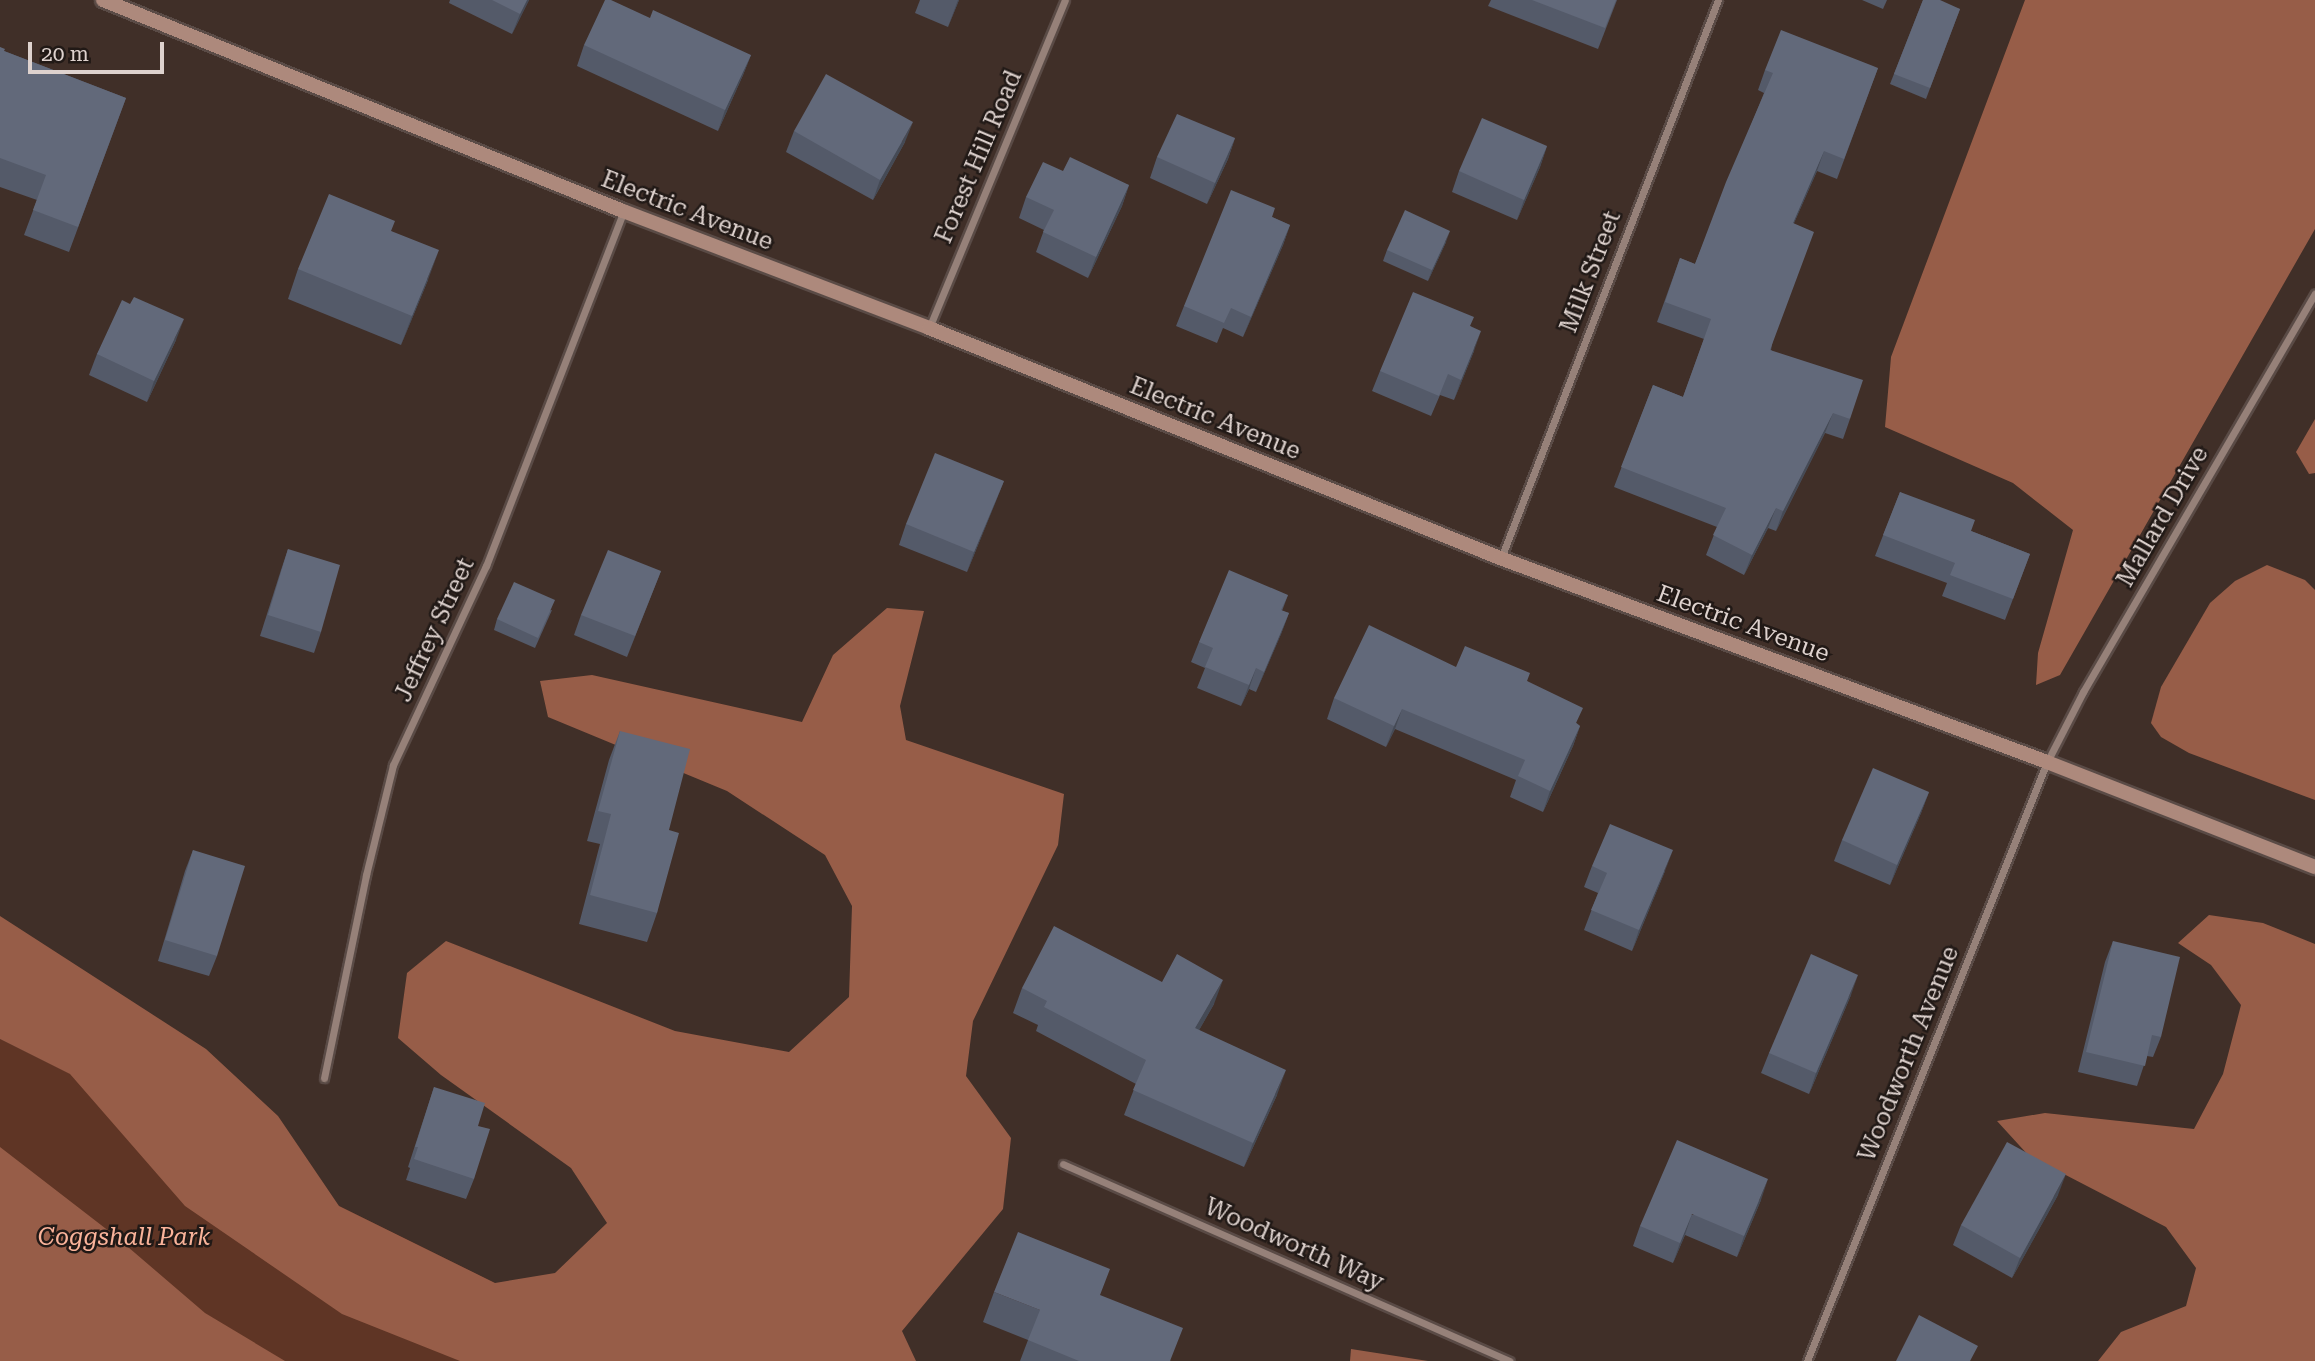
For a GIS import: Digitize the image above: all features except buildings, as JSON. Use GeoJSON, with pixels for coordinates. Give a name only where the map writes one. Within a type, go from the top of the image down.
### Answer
{"type":"FeatureCollection","features":[{"type":"Feature","properties":{"kind":"main road","name":"Electric Avenue"},"geometry":{"type":"LineString","coordinates":[[103,0],[623,211],[929,328],[1500,558],[2047,762],[2315,867]]}},
{"type":"Feature","properties":{"kind":"street","name":"Forest Hill Road"},"geometry":{"type":"LineString","coordinates":[[929,328],[1065,0]]}},
{"type":"Feature","properties":{"kind":"street","name":"Milk Street"},"geometry":{"type":"LineString","coordinates":[[1500,558],[1718,0]]}},
{"type":"Feature","properties":{"kind":"street","name":"Jeffrey Street"},"geometry":{"type":"LineString","coordinates":[[324,1077],[366,875],[393,765],[486,566],[623,211]]}},
{"type":"Feature","properties":{"kind":"street","name":"Mallard Drive"},"geometry":{"type":"LineString","coordinates":[[2047,762],[2083,692],[2315,294]]}},
{"type":"Feature","properties":{"kind":"street","name":"Woodworth Avenue"},"geometry":{"type":"LineString","coordinates":[[1807,1361],[2047,762]]}},
{"type":"Feature","properties":{"kind":"street","name":"Woodworth Way"},"geometry":{"type":"LineString","coordinates":[[1063,1164],[1510,1361]]}},
{"type":"Feature","properties":{"kind":"green space","name":"Coggshall Park"},"geometry":{"type":"Polygon","coordinates":[[[0,1039],[339,1206],[653,1361],[0,1361],[0,1039]]]}},
{"type":"Feature","properties":{"kind":"shaded area"},"geometry":{"type":"Polygon","coordinates":[[[2025,0],[2315,0],[2315,229],[2060,675],[2036,685],[2038,653],[2073,530],[2013,483],[1885,427],[1891,357],[2025,0]]]}},
{"type":"Feature","properties":{"kind":"shaded area"},"geometry":{"type":"Polygon","coordinates":[[[2315,419],[2315,473],[2309,474],[2296,452],[2315,419]]]}},
{"type":"Feature","properties":{"kind":"shaded area"},"geometry":{"type":"Polygon","coordinates":[[[2267,565],[2305,580],[2315,590],[2315,800],[2189,753],[2161,737],[2151,723],[2161,687],[2210,603],[2235,581],[2267,565]]]}},
{"type":"Feature","properties":{"kind":"shaded area"},"geometry":{"type":"Polygon","coordinates":[[[887,608],[924,611],[900,706],[906,740],[1064,794],[1058,845],[973,1021],[966,1076],[1011,1138],[1003,1209],[902,1331],[916,1361],[460,1361],[342,1314],[185,1206],[70,1074],[0,1039],[0,916],[206,1049],[278,1116],[339,1206],[495,1283],[555,1273],[607,1223],[571,1168],[441,1075],[398,1038],[407,973],[446,941],[675,1031],[789,1052],[849,997],[852,906],[825,855],[727,791],[548,717],[540,681],[592,675],[802,722],[833,655],[887,608]]]}},
{"type":"Feature","properties":{"kind":"shaded area"},"geometry":{"type":"Polygon","coordinates":[[[2209,915],[2263,923],[2315,944],[2315,1361],[2098,1361],[2121,1332],[2186,1306],[2196,1268],[2166,1227],[2029,1156],[1997,1121],[2045,1113],[2194,1129],[2223,1074],[2241,1005],[2211,965],[2178,943],[2209,915]]]}},
{"type":"Feature","properties":{"kind":"shaded area"},"geometry":{"type":"Polygon","coordinates":[[[0,1147],[114,1235],[205,1313],[285,1361],[0,1361],[0,1147]]]}},
{"type":"Feature","properties":{"kind":"shaded area"},"geometry":{"type":"Polygon","coordinates":[[[1351,1349],[1428,1361],[1350,1361],[1351,1349]]]}}]}
